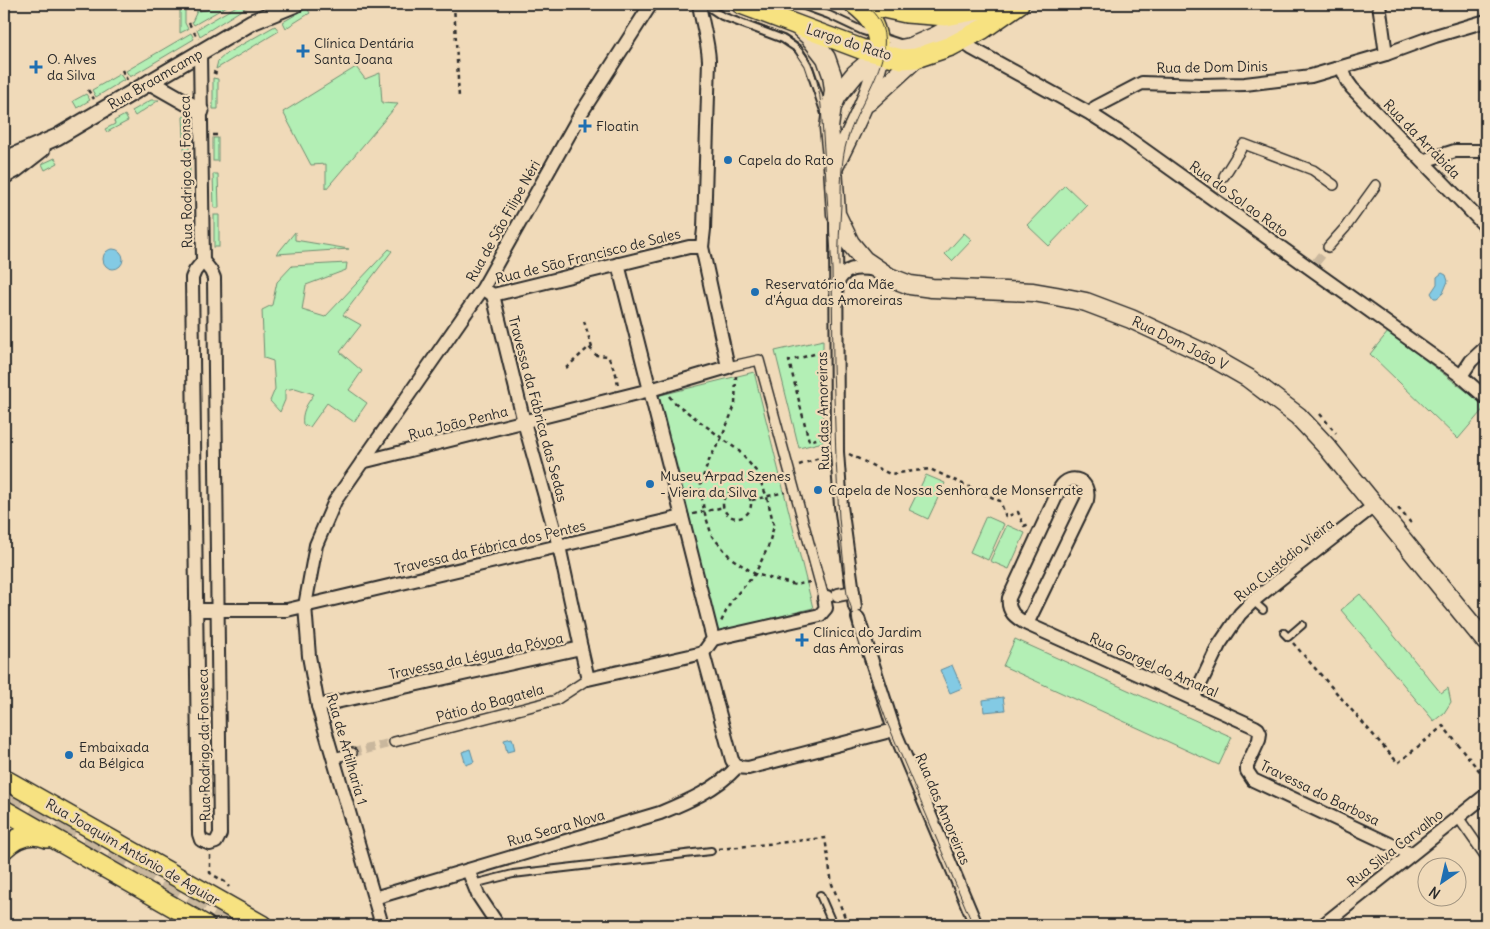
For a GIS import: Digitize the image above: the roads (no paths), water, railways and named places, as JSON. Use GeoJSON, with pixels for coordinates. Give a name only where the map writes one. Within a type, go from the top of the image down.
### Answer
{"type":"FeatureCollection","features":[{"type":"Feature","properties":{"kind":"main road","name":"Largo do Rato"},"geometry":{"type":"LineString","coordinates":[[741,4],[861,49],[902,59],[951,46],[975,33],[1019,4]]}},
{"type":"Feature","properties":{"kind":"main road"},"geometry":{"type":"LineString","coordinates":[[834,167],[874,82],[880,53],[872,21],[854,4]]}},
{"type":"Feature","properties":{"kind":"main road"},"geometry":{"type":"LineString","coordinates":[[865,4],[906,13],[984,9],[1012,4]]}},
{"type":"Feature","properties":{"kind":"main road"},"geometry":{"type":"LineString","coordinates":[[864,106],[936,36],[984,9]]}},
{"type":"Feature","properties":{"kind":"main road"},"geometry":{"type":"LineString","coordinates":[[936,36],[950,10]]}},
{"type":"Feature","properties":{"kind":"main road"},"geometry":{"type":"LineString","coordinates":[[796,24],[809,36],[826,58],[832,75],[834,90],[832,108]]}},
{"type":"Feature","properties":{"kind":"main road"},"geometry":{"type":"LineString","coordinates":[[832,108],[837,96],[854,74],[880,53]]}},
{"type":"Feature","properties":{"kind":"main road","name":"Rua Dom João V"},"geometry":{"type":"LineString","coordinates":[[832,108],[829,128],[834,167],[836,214],[856,252],[876,270],[897,281],[910,285],[932,288],[1033,292],[1086,302],[1131,319],[1224,363],[1248,378],[1298,416],[1328,447],[1486,642]]}},
{"type":"Feature","properties":{"kind":"main road","name":"Rua Joaquim António de Aguiar"},"geometry":{"type":"LineString","coordinates":[[4,779],[262,925]]}},
{"type":"Feature","properties":{"kind":"main road","name":"Rua Joaquim António de Aguiar"},"geometry":{"type":"LineString","coordinates":[[4,810],[203,925]]}},
{"type":"Feature","properties":{"kind":"main road"},"geometry":{"type":"LineString","coordinates":[[4,850],[20,837],[29,835],[38,834],[60,842]]}},
{"type":"Feature","properties":{"kind":"street","name":"Rua Braamcamp"},"geometry":{"type":"LineString","coordinates":[[252,22],[271,4]]}},
{"type":"Feature","properties":{"kind":"street","name":"Rua Braamcamp"},"geometry":{"type":"LineString","coordinates":[[4,160],[57,137],[150,82],[199,46],[296,4]]}},
{"type":"Feature","properties":{"kind":"street","name":"Rua de São Filipe Néri"},"geometry":{"type":"LineString","coordinates":[[362,462],[488,292],[580,115],[651,4]]}},
{"type":"Feature","properties":{"kind":"street"},"geometry":{"type":"LineString","coordinates":[[699,4],[709,60],[702,247],[733,366],[759,360],[819,580],[830,597]]}},
{"type":"Feature","properties":{"kind":"street"},"geometry":{"type":"LineString","coordinates":[[1379,4],[1386,54]]}},
{"type":"Feature","properties":{"kind":"street","name":"Rua de Dom Dinis"},"geometry":{"type":"LineString","coordinates":[[1091,114],[1096,107],[1142,83],[1202,86],[1245,84],[1311,76],[1342,68],[1435,36],[1486,21]]}},
{"type":"Feature","properties":{"kind":"street","name":"Rua do Sol ao Rato"},"geometry":{"type":"LineString","coordinates":[[975,33],[972,48],[1091,114],[1212,194],[1314,266],[1461,376],[1486,398]]}},
{"type":"Feature","properties":{"kind":"street","name":"Rua Rodrigo da Fonseca"},"geometry":{"type":"LineString","coordinates":[[199,46],[202,261],[192,278],[199,834],[204,842],[210,844],[218,840],[220,834],[214,278],[211,271],[202,261]]}},
{"type":"Feature","properties":{"kind":"street","name":"Rua da Arrábida"},"geometry":{"type":"LineString","coordinates":[[1342,68],[1352,88],[1486,227]]}},
{"type":"Feature","properties":{"kind":"street"},"geometry":{"type":"LineString","coordinates":[[150,82],[201,111]]}},
{"type":"Feature","properties":{"kind":"street","name":"Rua Braamcamp"},"geometry":{"type":"LineString","coordinates":[[4,176],[15,170],[57,137]]}},
{"type":"Feature","properties":{"kind":"street"},"geometry":{"type":"LineString","coordinates":[[1224,176],[1244,144],[1313,170],[1334,185]]}},
{"type":"Feature","properties":{"kind":"street"},"geometry":{"type":"LineString","coordinates":[[1423,161],[1455,151],[1486,151]]}},
{"type":"Feature","properties":{"kind":"street"},"geometry":{"type":"LineString","coordinates":[[1328,247],[1345,228],[1376,185]]}},
{"type":"Feature","properties":{"kind":"street","name":"Rua das Amoreiras"},"geometry":{"type":"LineString","coordinates":[[836,214],[837,452],[841,506],[856,612],[894,730],[976,925]]}},
{"type":"Feature","properties":{"kind":"street","name":"Rua de São Francisco de Sales"},"geometry":{"type":"LineString","coordinates":[[488,292],[689,247],[702,247]]}},
{"type":"Feature","properties":{"kind":"street"},"geometry":{"type":"LineString","coordinates":[[618,264],[655,389],[682,517],[713,639]]}},
{"type":"Feature","properties":{"kind":"street"},"geometry":{"type":"LineString","coordinates":[[835,287],[840,276],[850,269],[876,270]]}},
{"type":"Feature","properties":{"kind":"street","name":"Travessa da Fábrica das Sedas"},"geometry":{"type":"LineString","coordinates":[[488,292],[559,546],[581,648]]}},
{"type":"Feature","properties":{"kind":"street"},"geometry":{"type":"LineString","coordinates":[[1461,376],[1471,361],[1486,347]]}},
{"type":"Feature","properties":{"kind":"street","name":"Rua João Penha"},"geometry":{"type":"LineString","coordinates":[[362,462],[655,389],[733,366]]}},
{"type":"Feature","properties":{"kind":"street","name":"Rua de Artilharia 1"},"geometry":{"type":"LineString","coordinates":[[362,462],[335,501],[324,523],[316,545],[305,606],[309,656],[318,706],[382,925]]}},
{"type":"Feature","properties":{"kind":"street","name":"Rua Gorgel do Amaral"},"geometry":{"type":"LineString","coordinates":[[1027,624],[1087,500],[1087,489],[1084,484],[1074,479],[1064,482],[1043,526],[1009,598],[1011,612],[1027,624],[1255,727],[1260,733],[1259,740]]}},
{"type":"Feature","properties":{"kind":"street","name":"Rua Custódio Vieira"},"geometry":{"type":"LineString","coordinates":[[1193,699],[1218,645],[1240,614],[1253,601],[1375,505]]}},
{"type":"Feature","properties":{"kind":"street","name":"Travessa da Fábrica dos Pentes"},"geometry":{"type":"LineString","coordinates":[[196,610],[287,610],[682,517]]}},
{"type":"Feature","properties":{"kind":"street"},"geometry":{"type":"LineString","coordinates":[[830,597],[853,592]]}},
{"type":"Feature","properties":{"kind":"street"},"geometry":{"type":"LineString","coordinates":[[588,679],[703,653],[713,639],[820,615],[824,612],[830,597]]}},
{"type":"Feature","properties":{"kind":"street","name":"Travessa da Légua da Póvoa"},"geometry":{"type":"LineString","coordinates":[[318,706],[581,648],[588,679]]}},
{"type":"Feature","properties":{"kind":"street"},"geometry":{"type":"LineString","coordinates":[[703,653],[732,760],[737,767],[748,768],[894,730]]}},
{"type":"Feature","properties":{"kind":"street","name":"Pátio do Bagatela"},"geometry":{"type":"LineString","coordinates":[[394,742],[556,700],[588,679]]}},
{"type":"Feature","properties":{"kind":"street","name":"Travessa do Barbosa"},"geometry":{"type":"LineString","coordinates":[[1259,740],[1247,766],[1248,774],[1253,780],[1411,854]]}},
{"type":"Feature","properties":{"kind":"street"},"geometry":{"type":"LineString","coordinates":[[333,758],[352,753]]}},
{"type":"Feature","properties":{"kind":"street","name":"Rua Seara Nova"},"geometry":{"type":"LineString","coordinates":[[374,898],[660,813],[725,780],[737,767]]}},
{"type":"Feature","properties":{"kind":"street","name":"Rua Silva Carvalho"},"geometry":{"type":"LineString","coordinates":[[1323,925],[1486,795]]}},
{"type":"Feature","properties":{"kind":"street"},"geometry":{"type":"LineString","coordinates":[[1458,817],[1486,857]]}},
{"type":"Feature","properties":{"kind":"street"},"geometry":{"type":"LineString","coordinates":[[468,870],[478,895],[498,925]]}},
{"type":"Feature","properties":{"kind":"lane"},"geometry":{"type":"LineString","coordinates":[[704,4],[722,16],[779,37],[798,48],[815,80],[829,128]]}},
{"type":"Feature","properties":{"kind":"lane"},"geometry":{"type":"LineString","coordinates":[[799,4],[877,35],[916,54]]}},
{"type":"Feature","properties":{"kind":"lane"},"geometry":{"type":"LineString","coordinates":[[1253,601],[1263,610]]}},
{"type":"Feature","properties":{"kind":"lane"},"geometry":{"type":"LineString","coordinates":[[1286,635],[1302,625]]}},
{"type":"Feature","properties":{"kind":"lane"},"geometry":{"type":"LineString","coordinates":[[473,884],[513,874],[711,851]]}},
{"type":"Feature","properties":{"kind":"lane"},"geometry":{"type":"LineString","coordinates":[[820,895],[833,925]]}},
{"type":"Feature","properties":{"kind":"water"},"geometry":{"type":"Polygon","coordinates":[[[113,249],[120,252],[123,259],[120,266],[113,269],[106,266],[103,259],[106,252],[113,249]]]}},
{"type":"Feature","properties":{"kind":"water"},"geometry":{"type":"Polygon","coordinates":[[[1442,273],[1446,275],[1448,281],[1443,293],[1434,298],[1431,293],[1437,284],[1437,277],[1442,273]]]}},
{"type":"Feature","properties":{"kind":"water"},"geometry":{"type":"Polygon","coordinates":[[[952,665],[962,688],[950,693],[940,670],[952,665]]]}},
{"type":"Feature","properties":{"kind":"water"},"geometry":{"type":"Polygon","coordinates":[[[1003,697],[1005,710],[984,712],[983,700],[1003,697]]]}},
{"type":"Feature","properties":{"kind":"water"},"geometry":{"type":"Polygon","coordinates":[[[512,738],[515,750],[507,752],[504,740],[512,738]]]}},
{"type":"Feature","properties":{"kind":"water"},"geometry":{"type":"Polygon","coordinates":[[[470,749],[474,762],[466,765],[462,752],[470,749]]]}},
{"type":"Feature","properties":{"kind":"tunnel"},"geometry":{"type":"LineString","coordinates":[[1214,191],[1224,176]]}},
{"type":"Feature","properties":{"kind":"tunnel"},"geometry":{"type":"LineString","coordinates":[[1316,262],[1328,247]]}},
{"type":"Feature","properties":{"kind":"tunnel"},"geometry":{"type":"LineString","coordinates":[[352,753],[394,742]]}},
{"type":"Feature","properties":{"kind":"tunnel"},"geometry":{"type":"LineString","coordinates":[[4,797],[227,925]]}},
{"type":"Feature","properties":{"kind":"tram line"},"geometry":{"type":"LineString","coordinates":[[708,4],[720,11],[761,25],[789,39],[799,47],[814,70],[821,106],[832,269],[836,458],[839,518],[847,595],[851,607],[854,631],[887,722],[973,925]]}},
{"type":"Feature","properties":{"kind":"tram line"},"geometry":{"type":"LineString","coordinates":[[839,266],[841,176],[845,148],[876,75],[884,49],[881,25],[875,14],[863,4]]}},
{"type":"Feature","properties":{"kind":"place","name":"Clínica Dentária Santa Joana"},"geometry":{"type":"Point","coordinates":[303,51]}},
{"type":"Feature","properties":{"kind":"place","name":"O. Alves da Silva"},"geometry":{"type":"Point","coordinates":[36,67]}},
{"type":"Feature","properties":{"kind":"place","name":"Floatin"},"geometry":{"type":"Point","coordinates":[585,126]}},
{"type":"Feature","properties":{"kind":"place","name":"Capela do Rato"},"geometry":{"type":"Point","coordinates":[728,160]}},
{"type":"Feature","properties":{"kind":"place","name":"Reservatório da Mãe d'Água das Amoreiras"},"geometry":{"type":"Point","coordinates":[755,292]}},
{"type":"Feature","properties":{"kind":"place","name":"Museu Arpad Szenes - Vieira da Silva"},"geometry":{"type":"Point","coordinates":[650,484]}},
{"type":"Feature","properties":{"kind":"place","name":"Capela de Nossa Senhora de Monserrate"},"geometry":{"type":"Point","coordinates":[818,490]}},
{"type":"Feature","properties":{"kind":"place","name":"Clínica do Jardim das Amoreiras"},"geometry":{"type":"Point","coordinates":[802,640]}},
{"type":"Feature","properties":{"kind":"place","name":"Embaixada da Bélgica"},"geometry":{"type":"Point","coordinates":[69,755]}}]}
